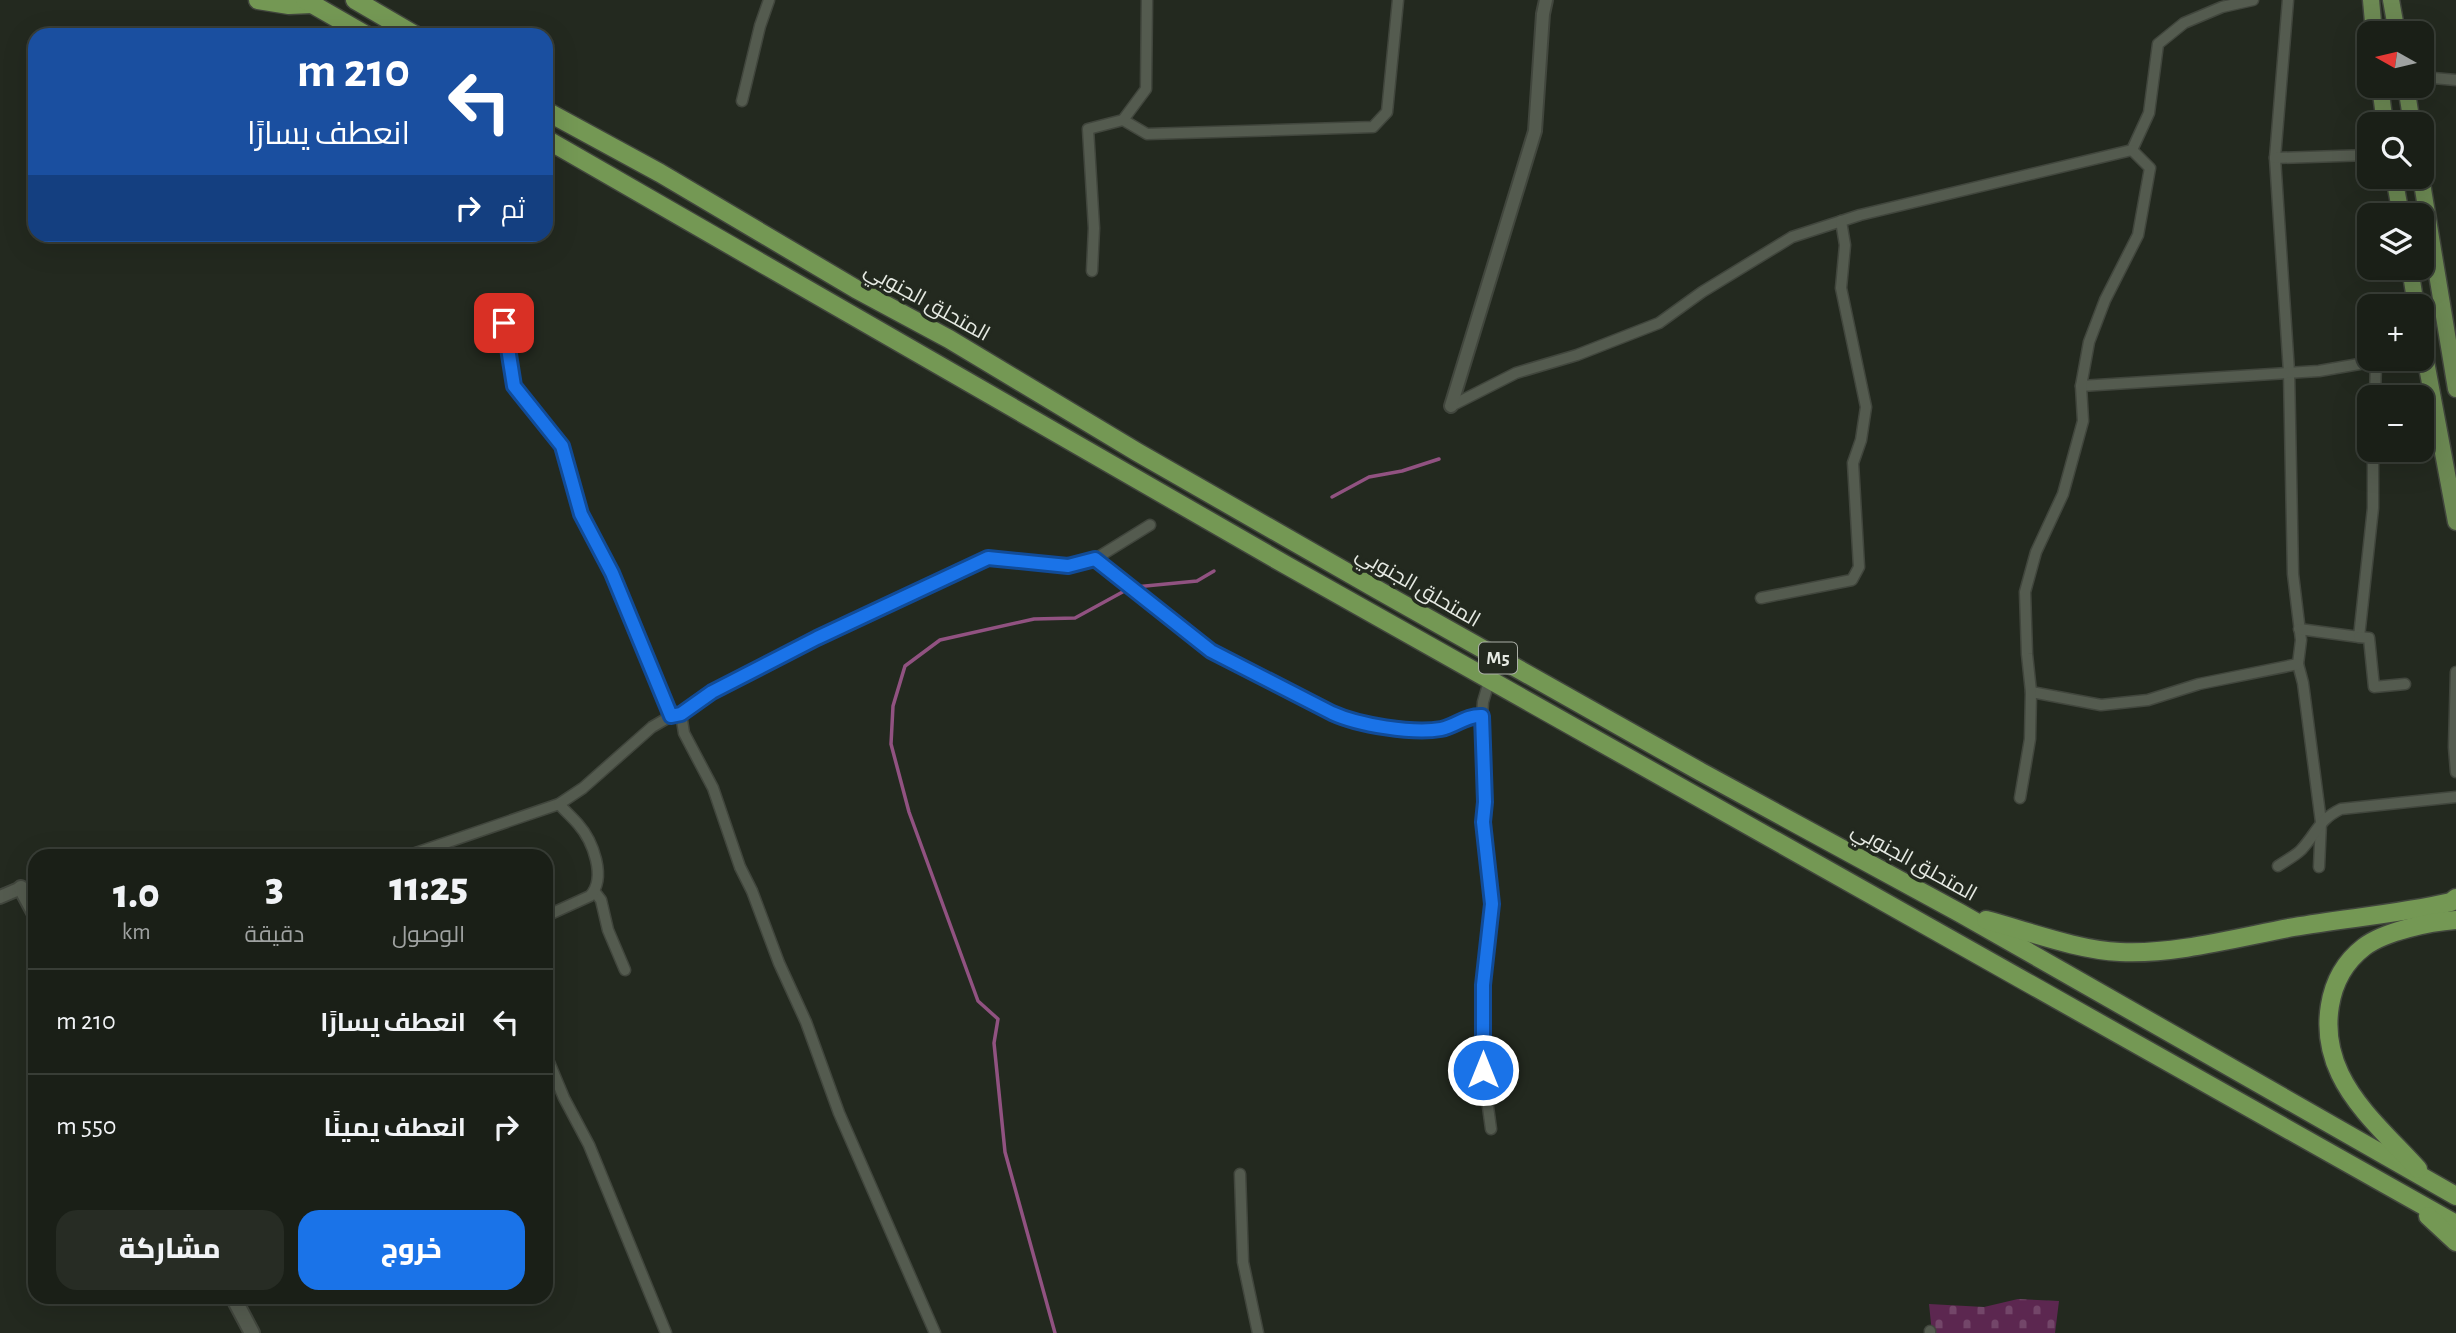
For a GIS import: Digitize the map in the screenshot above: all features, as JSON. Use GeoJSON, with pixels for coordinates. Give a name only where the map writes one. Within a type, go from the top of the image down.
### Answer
{"type":"FeatureCollection","features":[{"type":"Feature","properties":{"kind":"highway"},"geometry":{"type":"LineString","coordinates":[[258,0],[289,5],[309,2],[354,28]]}},
{"type":"Feature","properties":{"kind":"highway"},"geometry":{"type":"LineString","coordinates":[[355,0],[403,28]]}},
{"type":"Feature","properties":{"kind":"highway","name":"المتحلق الجنوبي"},"geometry":{"type":"LineString","coordinates":[[553,115],[660,173],[856,289],[1053,400],[1137,452],[1510,665],[1960,913],[2456,1196]]}},
{"type":"Feature","properties":{"kind":"highway","name":"المتحلق الجنوبي"},"geometry":{"type":"LineString","coordinates":[[553,143],[1298,572],[2456,1224]]}},
{"type":"Feature","properties":{"kind":"highway"},"geometry":{"type":"LineString","coordinates":[[1960,913],[2080,945],[2132,952],[2173,949],[2396,912],[2451,902],[2456,898]]}},
{"type":"Feature","properties":{"kind":"highway"},"geometry":{"type":"LineString","coordinates":[[2430,1182],[2357,1101],[2340,1075],[2331,1048],[2328,1024],[2335,986],[2342,971],[2365,946],[2397,932],[2456,920]]}},
{"type":"Feature","properties":{"kind":"highway"},"geometry":{"type":"LineString","coordinates":[[2402,1194],[2456,1242]]}},
{"type":"Feature","properties":{"kind":"main road"},"geometry":{"type":"LineString","coordinates":[[2371,0],[2373,21]]}},
{"type":"Feature","properties":{"kind":"main road"},"geometry":{"type":"LineString","coordinates":[[2391,0],[2395,21]]}},
{"type":"Feature","properties":{"kind":"main road"},"geometry":{"type":"LineString","coordinates":[[2423,189],[2452,341],[2456,389]]}},
{"type":"Feature","properties":{"kind":"main road"},"geometry":{"type":"LineString","coordinates":[[2428,371],[2456,522]]}},
{"type":"Feature","properties":{"kind":"main road"},"geometry":{"type":"LineString","coordinates":[[21,888],[28,901]]}},
{"type":"Feature","properties":{"kind":"main road"},"geometry":{"type":"LineString","coordinates":[[237,1304],[252,1333]]}},
{"type":"Feature","properties":{"kind":"street"},"geometry":{"type":"LineString","coordinates":[[742,101],[769,0]]}},
{"type":"Feature","properties":{"kind":"street"},"geometry":{"type":"LineString","coordinates":[[1092,271],[1094,228],[1088,129],[1123,120],[1146,89],[1147,0]]}},
{"type":"Feature","properties":{"kind":"street"},"geometry":{"type":"LineString","coordinates":[[1123,120],[1147,134],[1373,127],[1387,112],[1398,0]]}},
{"type":"Feature","properties":{"kind":"street"},"geometry":{"type":"LineString","coordinates":[[1451,406],[1535,131],[1546,0]]}},
{"type":"Feature","properties":{"kind":"street"},"geometry":{"type":"LineString","coordinates":[[1451,406],[1516,373],[1577,355],[1660,323],[1702,292],[1792,237],[1841,221],[1970,187],[2085,163],[2132,150],[2149,113],[2158,44],[2184,23],[2222,4],[2253,0]]}},
{"type":"Feature","properties":{"kind":"street"},"geometry":{"type":"LineString","coordinates":[[2288,0],[2275,158],[2289,372],[2292,550],[2301,649],[2298,664],[2303,683],[2320,822],[2319,867]]}},
{"type":"Feature","properties":{"kind":"street"},"geometry":{"type":"LineString","coordinates":[[2434,78],[2456,79]]}},
{"type":"Feature","properties":{"kind":"street"},"geometry":{"type":"LineString","coordinates":[[2020,798],[2030,739],[2031,692],[2025,592],[2036,552],[2063,494],[2083,421],[2081,386],[2089,342],[2105,300],[2138,235],[2150,168],[2132,150]]}},
{"type":"Feature","properties":{"kind":"street"},"geometry":{"type":"LineString","coordinates":[[2275,158],[2357,155]]}},
{"type":"Feature","properties":{"kind":"street"},"geometry":{"type":"LineString","coordinates":[[1761,598],[1852,580],[1859,568],[1853,464],[1861,440],[1866,407],[1841,288],[1845,245],[1841,221]]}},
{"type":"Feature","properties":{"kind":"street"},"geometry":{"type":"LineString","coordinates":[[500,302],[514,386],[562,446],[581,514],[612,573],[684,733],[713,788],[740,867],[806,1022],[839,1113],[935,1333]]}},
{"type":"Feature","properties":{"kind":"street"},"geometry":{"type":"LineString","coordinates":[[2081,386],[2319,370],[2357,365]]}},
{"type":"Feature","properties":{"kind":"street"},"geometry":{"type":"LineString","coordinates":[[2359,638],[2372,524],[2373,462]]}},
{"type":"Feature","properties":{"kind":"street"},"geometry":{"type":"LineString","coordinates":[[427,849],[559,804],[583,788],[652,727],[712,692],[817,638],[988,558],[1061,566],[1080,564],[1095,559],[1150,525]]}},
{"type":"Feature","properties":{"kind":"street"},"geometry":{"type":"LineString","coordinates":[[1095,559],[1211,651],[1342,718],[1374,725],[1432,730],[1448,727],[1469,716],[1482,716]]}},
{"type":"Feature","properties":{"kind":"street"},"geometry":{"type":"LineString","coordinates":[[2299,629],[2369,638],[2374,687],[2405,684]]}},
{"type":"Feature","properties":{"kind":"street"},"geometry":{"type":"LineString","coordinates":[[2031,692],[2101,705],[2148,700],[2199,684],[2298,664]]}},
{"type":"Feature","properties":{"kind":"street"},"geometry":{"type":"LineString","coordinates":[[2456,672],[2456,772]]}},
{"type":"Feature","properties":{"kind":"street"},"geometry":{"type":"LineString","coordinates":[[1490,678],[1482,716],[1485,802],[1483,822],[1492,904],[1483,985],[1483,1070],[1491,1129]]}},
{"type":"Feature","properties":{"kind":"street"},"geometry":{"type":"LineString","coordinates":[[2277,866],[2302,849],[2320,822],[2341,809],[2456,797]]}},
{"type":"Feature","properties":{"kind":"street"},"geometry":{"type":"LineString","coordinates":[[553,913],[590,896],[599,875],[587,838],[559,804]]}},
{"type":"Feature","properties":{"kind":"street"},"geometry":{"type":"LineString","coordinates":[[0,897],[21,888]]}},
{"type":"Feature","properties":{"kind":"street"},"geometry":{"type":"LineString","coordinates":[[594,891],[601,900],[608,930],[625,970]]}},
{"type":"Feature","properties":{"kind":"street"},"geometry":{"type":"LineString","coordinates":[[553,1072],[589,1145],[666,1333]]}},
{"type":"Feature","properties":{"kind":"street"},"geometry":{"type":"LineString","coordinates":[[1240,1174],[1242,1262],[1258,1333]]}},
{"type":"Feature","properties":{"kind":"green space"},"geometry":{"type":"Polygon","coordinates":[[[2018,1299],[2059,1301],[2055,1333],[1932,1333],[1929,1304],[1984,1307],[2018,1299]]]}},
{"type":"Feature","properties":{"kind":"waterway"},"geometry":{"type":"LineString","coordinates":[[1332,497],[1369,477],[1402,471],[1439,459]]}},
{"type":"Feature","properties":{"kind":"waterway"},"geometry":{"type":"LineString","coordinates":[[1135,587],[1197,581],[1214,571]]}},
{"type":"Feature","properties":{"kind":"waterway"},"geometry":{"type":"LineString","coordinates":[[1055,1333],[1005,1152],[994,1043],[998,1019],[978,1001],[909,812],[891,744],[893,706],[905,666],[940,640],[1034,619],[1075,618],[1128,589]]}},
{"type":"Feature","properties":{"kind":"route"},"geometry":{"type":"LineString","coordinates":[[504,323],[514,386],[562,446],[581,514],[612,573],[671,716],[681,714],[712,692],[817,638],[988,558],[1053,566],[1080,564],[1095,559],[1211,651],[1342,718],[1374,725],[1432,730],[1448,727],[1469,716],[1482,716],[1485,802],[1483,822],[1492,904],[1483,985],[1483,1070]]}}]}
